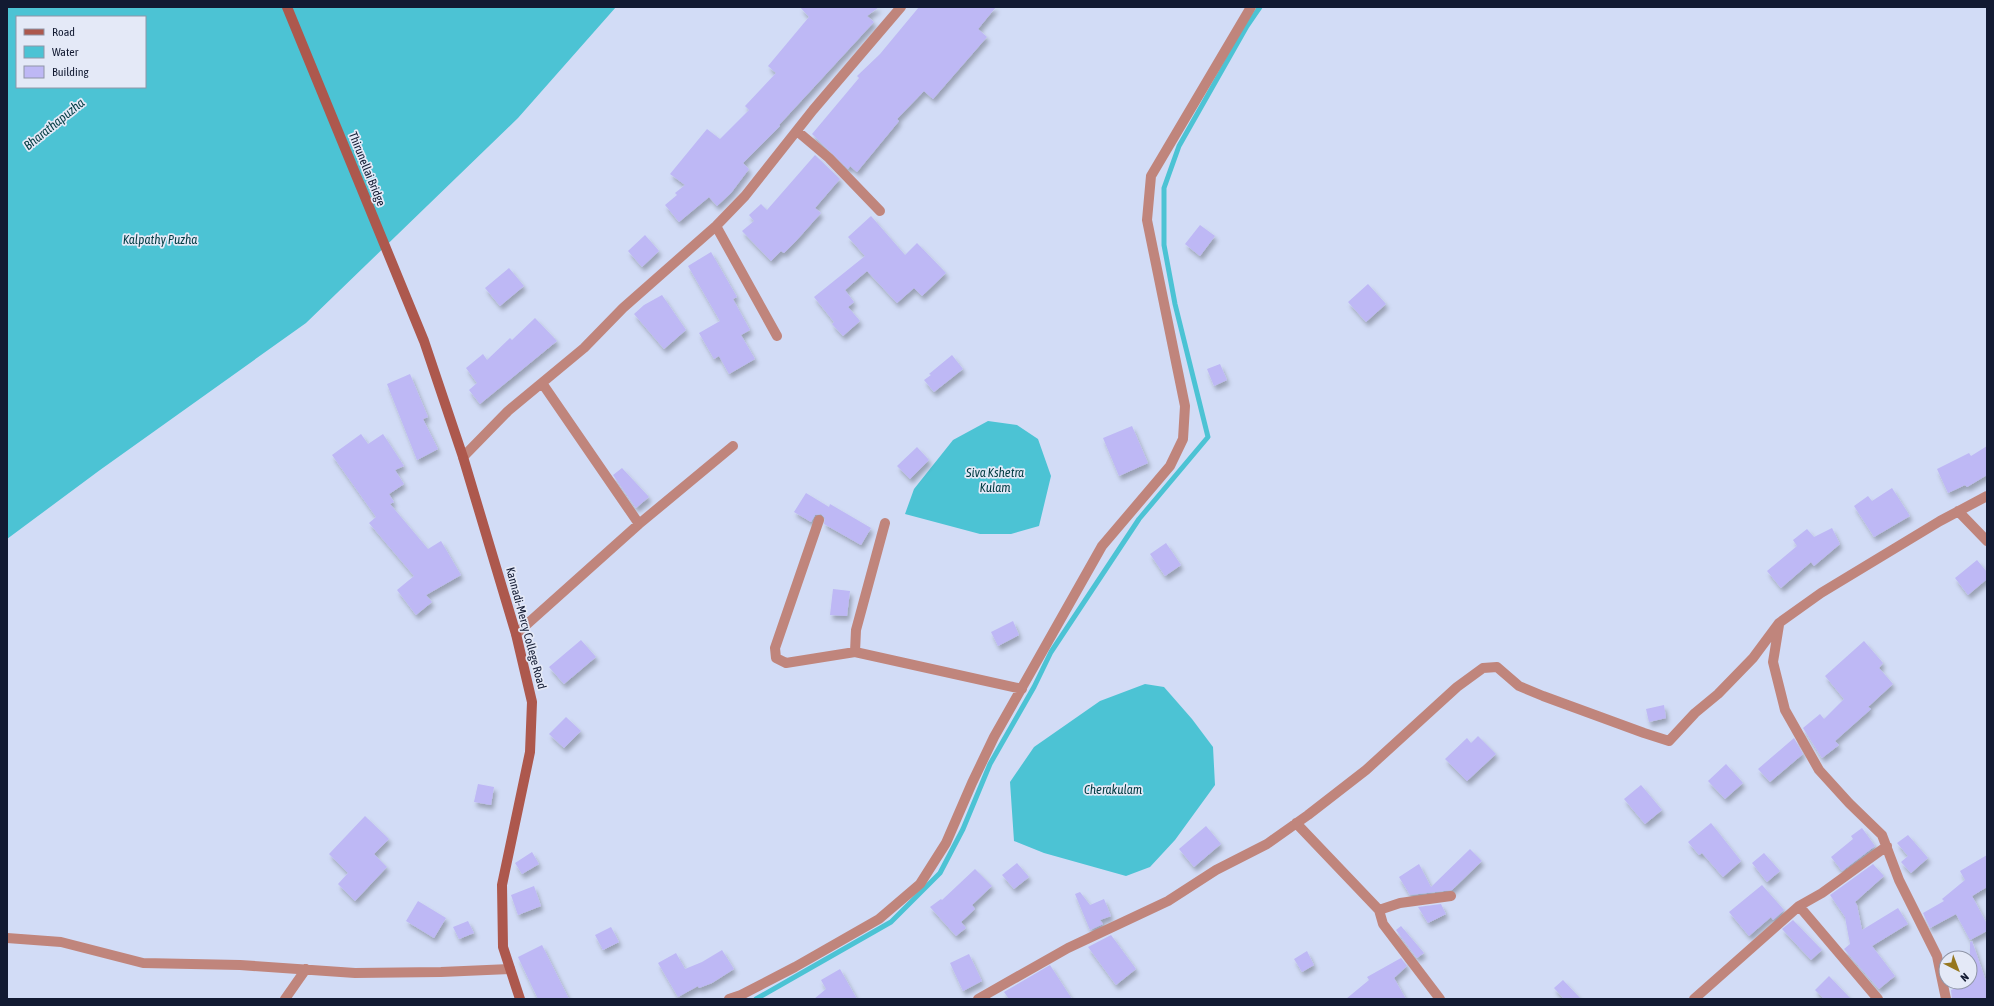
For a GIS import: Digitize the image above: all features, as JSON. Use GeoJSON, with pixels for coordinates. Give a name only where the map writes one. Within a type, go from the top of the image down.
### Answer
{"type":"FeatureCollection","features":[{"type":"Feature","properties":{"kind":"main road","name":"Thirunellai Bridge"},"geometry":{"type":"LineString","coordinates":[[286,7],[424,341]]}},
{"type":"Feature","properties":{"kind":"main road","name":"Kannadi-Mercy College Road"},"geometry":{"type":"LineString","coordinates":[[424,341],[463,457],[516,634],[532,702],[530,752],[502,885],[503,947],[520,999]]}},
{"type":"Feature","properties":{"kind":"street"},"geometry":{"type":"LineString","coordinates":[[463,457],[508,411],[584,348],[623,308],[716,226],[745,196],[796,131],[901,7]]}},
{"type":"Feature","properties":{"kind":"street"},"geometry":{"type":"LineString","coordinates":[[729,999],[741,995],[795,967],[872,922],[920,884],[946,843],[972,782],[994,737],[1102,546],[1170,466],[1183,439],[1185,406],[1147,220],[1152,176],[1251,7]]}},
{"type":"Feature","properties":{"kind":"street"},"geometry":{"type":"LineString","coordinates":[[796,131],[829,158],[880,211]]}},
{"type":"Feature","properties":{"kind":"street"},"geometry":{"type":"LineString","coordinates":[[716,226],[777,336]]}},
{"type":"Feature","properties":{"kind":"street"},"geometry":{"type":"LineString","coordinates":[[542,383],[639,524]]}},
{"type":"Feature","properties":{"kind":"street"},"geometry":{"type":"LineString","coordinates":[[516,634],[639,524],[734,446]]}},
{"type":"Feature","properties":{"kind":"street"},"geometry":{"type":"LineString","coordinates":[[978,999],[1068,948],[1168,901],[1216,870],[1267,844],[1366,770],[1457,687],[1483,668],[1497,667],[1519,686],[1669,741],[1695,713],[1718,694],[1753,658],[1780,623],[1821,593],[1958,511],[1987,496]]}},
{"type":"Feature","properties":{"kind":"street"},"geometry":{"type":"LineString","coordinates":[[1958,511],[1987,541]]}},
{"type":"Feature","properties":{"kind":"street"},"geometry":{"type":"LineString","coordinates":[[819,520],[775,648],[776,658],[786,663],[855,652],[1022,689]]}},
{"type":"Feature","properties":{"kind":"street"},"geometry":{"type":"LineString","coordinates":[[855,652],[856,630],[885,523]]}},
{"type":"Feature","properties":{"kind":"street"},"geometry":{"type":"LineString","coordinates":[[1780,623],[1773,662],[1785,710],[1819,770],[1849,803],[1882,835],[1899,880],[1937,956],[1946,999]]}},
{"type":"Feature","properties":{"kind":"street"},"geometry":{"type":"LineString","coordinates":[[1296,823],[1379,910],[1383,924],[1440,999]]}},
{"type":"Feature","properties":{"kind":"street"},"geometry":{"type":"LineString","coordinates":[[1694,999],[1798,906],[1822,893],[1887,846]]}},
{"type":"Feature","properties":{"kind":"street"},"geometry":{"type":"LineString","coordinates":[[1379,910],[1400,903],[1451,896]]}},
{"type":"Feature","properties":{"kind":"street"},"geometry":{"type":"LineString","coordinates":[[1798,906],[1878,999]]}},
{"type":"Feature","properties":{"kind":"street"},"geometry":{"type":"LineString","coordinates":[[7,938],[61,942],[143,963],[240,965],[355,973],[441,972],[510,968]]}},
{"type":"Feature","properties":{"kind":"street"},"geometry":{"type":"LineString","coordinates":[[285,999],[306,969]]}},
{"type":"Feature","properties":{"kind":"water","name":"Kalpathy Puzha"},"geometry":{"type":"Polygon","coordinates":[[[7,7],[616,7],[518,118],[306,323],[100,470],[7,539],[7,7]]]}},
{"type":"Feature","properties":{"kind":"water","name":"Siva Kshetra Kulam"},"geometry":{"type":"Polygon","coordinates":[[[988,421],[1017,425],[1038,439],[1051,476],[1039,526],[1011,534],[980,534],[905,514],[914,489],[953,440],[988,421]]]}},
{"type":"Feature","properties":{"kind":"water","name":"Cherakulam"},"geometry":{"type":"Polygon","coordinates":[[[1145,684],[1164,687],[1192,719],[1213,747],[1215,785],[1175,840],[1150,867],[1126,876],[1044,853],[1014,841],[1010,782],[1034,747],[1100,701],[1145,684]]]}},
{"type":"Feature","properties":{"kind":"building"},"geometry":{"type":"Polygon","coordinates":[[[800,7],[879,7],[867,16],[874,22],[779,125],[780,126],[743,163],[749,169],[731,193],[717,206],[709,197],[679,222],[665,205],[677,195],[675,193],[685,185],[670,174],[707,129],[720,139],[749,110],[745,106],[776,73],[768,66],[809,17],[800,7]]]}},
{"type":"Feature","properties":{"kind":"building"},"geometry":{"type":"Polygon","coordinates":[[[919,7],[996,7],[978,29],[987,37],[933,99],[924,91],[897,119],[899,121],[857,172],[850,166],[848,169],[812,134],[859,78],[857,76],[880,54],[919,7]]]}},
{"type":"Feature","properties":{"kind":"building"},"geometry":{"type":"Polygon","coordinates":[[[815,155],[840,179],[815,208],[821,213],[784,253],[781,251],[771,261],[742,231],[754,221],[749,215],[761,204],[767,210],[815,155]]]}},
{"type":"Feature","properties":{"kind":"building"},"geometry":{"type":"Polygon","coordinates":[[[871,216],[905,255],[917,243],[946,273],[922,296],[914,288],[897,303],[867,271],[845,290],[854,302],[848,307],[860,321],[843,336],[832,324],[834,322],[814,297],[865,256],[848,237],[871,216]]]}},
{"type":"Feature","properties":{"kind":"building"},"geometry":{"type":"Polygon","coordinates":[[[1200,225],[1215,236],[1200,256],[1185,244],[1200,225]]]}},
{"type":"Feature","properties":{"kind":"building"},"geometry":{"type":"Polygon","coordinates":[[[645,235],[659,251],[642,267],[628,251],[645,235]]]}},
{"type":"Feature","properties":{"kind":"building"},"geometry":{"type":"Polygon","coordinates":[[[711,252],[737,297],[733,299],[750,330],[741,335],[755,359],[729,374],[719,356],[714,359],[699,333],[720,321],[688,266],[711,252]]]}},
{"type":"Feature","properties":{"kind":"building"},"geometry":{"type":"Polygon","coordinates":[[[509,268],[524,286],[500,306],[485,288],[509,268]]]}},
{"type":"Feature","properties":{"kind":"building"},"geometry":{"type":"Polygon","coordinates":[[[1368,284],[1386,304],[1366,322],[1348,302],[1368,284]]]}},
{"type":"Feature","properties":{"kind":"building"},"geometry":{"type":"Polygon","coordinates":[[[662,295],[686,330],[664,349],[634,314],[644,305],[662,295]]]}},
{"type":"Feature","properties":{"kind":"building"},"geometry":{"type":"Polygon","coordinates":[[[535,318],[557,341],[480,404],[469,390],[477,383],[466,368],[483,354],[487,360],[510,338],[512,340],[535,318]]]}},
{"type":"Feature","properties":{"kind":"building"},"geometry":{"type":"Polygon","coordinates":[[[952,355],[963,369],[934,392],[924,380],[952,355]]]}},
{"type":"Feature","properties":{"kind":"building"},"geometry":{"type":"Polygon","coordinates":[[[1220,364],[1227,380],[1214,386],[1207,369],[1220,364]]]}},
{"type":"Feature","properties":{"kind":"building"},"geometry":{"type":"Polygon","coordinates":[[[410,374],[428,417],[423,419],[438,449],[417,460],[387,384],[410,374]]]}},
{"type":"Feature","properties":{"kind":"building"},"geometry":{"type":"Polygon","coordinates":[[[1132,426],[1148,463],[1119,476],[1103,438],[1132,426]]]}},
{"type":"Feature","properties":{"kind":"building"},"geometry":{"type":"Polygon","coordinates":[[[361,434],[368,444],[383,434],[404,466],[395,470],[404,484],[389,494],[394,502],[390,504],[428,549],[441,541],[461,575],[426,595],[432,602],[416,615],[397,590],[414,576],[369,523],[376,517],[332,455],[361,434]]]}},
{"type":"Feature","properties":{"kind":"building"},"geometry":{"type":"Polygon","coordinates":[[[1987,446],[1987,475],[1967,487],[1965,485],[1948,493],[1937,469],[1969,453],[1971,456],[1987,446]]]}},
{"type":"Feature","properties":{"kind":"building"},"geometry":{"type":"Polygon","coordinates":[[[917,447],[929,460],[910,479],[897,466],[917,447]]]}},
{"type":"Feature","properties":{"kind":"building"},"geometry":{"type":"Polygon","coordinates":[[[622,468],[649,497],[636,508],[613,475],[622,468]]]}},
{"type":"Feature","properties":{"kind":"building"},"geometry":{"type":"Polygon","coordinates":[[[1892,488],[1910,516],[1874,537],[1854,506],[1868,496],[1872,501],[1892,488]]]}},
{"type":"Feature","properties":{"kind":"building"},"geometry":{"type":"Polygon","coordinates":[[[806,493],[829,507],[830,504],[871,528],[861,545],[824,524],[825,518],[821,514],[815,515],[811,522],[794,512],[806,493]]]}},
{"type":"Feature","properties":{"kind":"building"},"geometry":{"type":"Polygon","coordinates":[[[1832,528],[1840,544],[1814,566],[1811,562],[1781,588],[1767,571],[1797,546],[1793,540],[1807,529],[1814,537],[1832,528]]]}},
{"type":"Feature","properties":{"kind":"building"},"geometry":{"type":"Polygon","coordinates":[[[1166,543],[1181,565],[1165,576],[1150,554],[1166,543]]]}},
{"type":"Feature","properties":{"kind":"building"},"geometry":{"type":"Polygon","coordinates":[[[1977,560],[1987,572],[1987,579],[1968,595],[1955,578],[1977,560]]]}},
{"type":"Feature","properties":{"kind":"building"},"geometry":{"type":"Polygon","coordinates":[[[833,589],[850,591],[847,616],[830,615],[833,589]]]}},
{"type":"Feature","properties":{"kind":"building"},"geometry":{"type":"Polygon","coordinates":[[[1013,621],[1019,635],[998,646],[991,632],[1013,621]]]}},
{"type":"Feature","properties":{"kind":"building"},"geometry":{"type":"Polygon","coordinates":[[[581,640],[596,657],[564,684],[549,667],[581,640]]]}},
{"type":"Feature","properties":{"kind":"building"},"geometry":{"type":"Polygon","coordinates":[[[1864,641],[1883,663],[1879,668],[1893,684],[1868,707],[1871,709],[1835,741],[1839,745],[1822,758],[1803,728],[1820,714],[1824,719],[1844,699],[1825,676],[1864,641]]]}},
{"type":"Feature","properties":{"kind":"building"},"geometry":{"type":"Polygon","coordinates":[[[1664,705],[1666,718],[1649,722],[1646,709],[1664,705]]]}},
{"type":"Feature","properties":{"kind":"building"},"geometry":{"type":"Polygon","coordinates":[[[566,717],[581,731],[564,748],[549,734],[566,717]]]}},
{"type":"Feature","properties":{"kind":"building"},"geometry":{"type":"Polygon","coordinates":[[[1478,736],[1496,754],[1467,781],[1445,759],[1467,738],[1471,743],[1478,736]]]}},
{"type":"Feature","properties":{"kind":"building"},"geometry":{"type":"Polygon","coordinates":[[[1794,738],[1803,754],[1770,782],[1758,769],[1794,738]]]}},
{"type":"Feature","properties":{"kind":"building"},"geometry":{"type":"Polygon","coordinates":[[[1726,764],[1743,783],[1725,799],[1708,781],[1726,764]]]}},
{"type":"Feature","properties":{"kind":"building"},"geometry":{"type":"Polygon","coordinates":[[[478,784],[494,787],[491,805],[474,802],[478,784]]]}},
{"type":"Feature","properties":{"kind":"building"},"geometry":{"type":"Polygon","coordinates":[[[1641,785],[1662,810],[1645,824],[1624,799],[1641,785]]]}},
{"type":"Feature","properties":{"kind":"building"},"geometry":{"type":"Polygon","coordinates":[[[365,816],[389,839],[374,854],[387,867],[355,901],[338,884],[348,873],[329,854],[365,816]]]}},
{"type":"Feature","properties":{"kind":"building"},"geometry":{"type":"Polygon","coordinates":[[[1711,823],[1741,861],[1723,877],[1702,853],[1699,855],[1688,842],[1711,823]]]}},
{"type":"Feature","properties":{"kind":"building"},"geometry":{"type":"Polygon","coordinates":[[[1206,826],[1221,844],[1194,867],[1179,849],[1206,826]]]}},
{"type":"Feature","properties":{"kind":"building"},"geometry":{"type":"Polygon","coordinates":[[[1862,828],[1875,846],[1842,871],[1831,857],[1853,839],[1851,836],[1862,828]]]}},
{"type":"Feature","properties":{"kind":"building"},"geometry":{"type":"Polygon","coordinates":[[[1908,835],[1928,858],[1911,873],[1901,862],[1908,856],[1897,843],[1908,835]]]}},
{"type":"Feature","properties":{"kind":"building"},"geometry":{"type":"Polygon","coordinates":[[[1470,849],[1482,861],[1452,890],[1410,895],[1399,877],[1419,864],[1431,887],[1470,849]]]}},
{"type":"Feature","properties":{"kind":"building"},"geometry":{"type":"Polygon","coordinates":[[[532,852],[539,864],[522,874],[515,863],[532,852]]]}},
{"type":"Feature","properties":{"kind":"building"},"geometry":{"type":"Polygon","coordinates":[[[1764,853],[1780,871],[1767,882],[1752,863],[1764,853]]]}},
{"type":"Feature","properties":{"kind":"building"},"geometry":{"type":"Polygon","coordinates":[[[1987,855],[1987,887],[1972,896],[1987,924],[1987,931],[1970,940],[1956,914],[1930,928],[1923,913],[1944,901],[1942,899],[1965,880],[1960,871],[1987,855]]]}},
{"type":"Feature","properties":{"kind":"building"},"geometry":{"type":"Polygon","coordinates":[[[1017,863],[1029,877],[1014,889],[1002,875],[1017,863]]]}},
{"type":"Feature","properties":{"kind":"building"},"geometry":{"type":"Polygon","coordinates":[[[1873,864],[1884,876],[1855,902],[1857,905],[1862,930],[1898,908],[1908,924],[1872,946],[1895,976],[1879,989],[1844,949],[1850,944],[1845,917],[1830,895],[1873,864]]]}},
{"type":"Feature","properties":{"kind":"building"},"geometry":{"type":"Polygon","coordinates":[[[975,869],[992,886],[972,905],[975,909],[961,922],[966,928],[956,936],[930,907],[941,899],[942,900],[975,869]]]}},
{"type":"Feature","properties":{"kind":"building"},"geometry":{"type":"Polygon","coordinates":[[[1762,885],[1784,910],[1773,920],[1771,917],[1749,936],[1729,912],[1762,885]]]}},
{"type":"Feature","properties":{"kind":"building"},"geometry":{"type":"Polygon","coordinates":[[[534,886],[541,906],[518,915],[511,895],[534,886]]]}},
{"type":"Feature","properties":{"kind":"building"},"geometry":{"type":"Polygon","coordinates":[[[1080,892],[1090,905],[1104,899],[1111,916],[1100,920],[1103,924],[1090,930],[1075,894],[1080,892]]]}},
{"type":"Feature","properties":{"kind":"building"},"geometry":{"type":"Polygon","coordinates":[[[418,901],[446,918],[434,938],[406,921],[418,901]]]}},
{"type":"Feature","properties":{"kind":"building"},"geometry":{"type":"Polygon","coordinates":[[[1441,904],[1446,914],[1428,923],[1418,907],[1441,904]]]}},
{"type":"Feature","properties":{"kind":"building"},"geometry":{"type":"Polygon","coordinates":[[[1793,920],[1822,950],[1811,960],[1782,929],[1793,920]]]}},
{"type":"Feature","properties":{"kind":"building"},"geometry":{"type":"Polygon","coordinates":[[[468,921],[474,933],[459,939],[453,927],[468,921]]]}},
{"type":"Feature","properties":{"kind":"building"},"geometry":{"type":"Polygon","coordinates":[[[1401,926],[1424,953],[1417,958],[1396,930],[1401,926]]]}},
{"type":"Feature","properties":{"kind":"building"},"geometry":{"type":"Polygon","coordinates":[[[611,927],[619,942],[603,950],[595,935],[611,927]]]}},
{"type":"Feature","properties":{"kind":"building"},"geometry":{"type":"Polygon","coordinates":[[[1111,935],[1136,969],[1116,985],[1088,947],[1111,935]]]}},
{"type":"Feature","properties":{"kind":"building"},"geometry":{"type":"Polygon","coordinates":[[[1972,941],[1975,950],[1970,950],[1970,942],[1972,941]]]}},
{"type":"Feature","properties":{"kind":"building"},"geometry":{"type":"Polygon","coordinates":[[[542,945],[569,999],[538,999],[518,957],[542,945]]]}},
{"type":"Feature","properties":{"kind":"building"},"geometry":{"type":"Polygon","coordinates":[[[722,950],[734,969],[712,983],[699,988],[698,986],[678,997],[658,963],[676,953],[685,969],[702,962],[722,950]]]}},
{"type":"Feature","properties":{"kind":"building"},"geometry":{"type":"Polygon","coordinates":[[[1307,951],[1314,965],[1302,972],[1294,959],[1307,951]]]}},
{"type":"Feature","properties":{"kind":"building"},"geometry":{"type":"Polygon","coordinates":[[[969,954],[982,981],[963,991],[950,963],[969,954]]]}},
{"type":"Feature","properties":{"kind":"building"},"geometry":{"type":"Polygon","coordinates":[[[1401,958],[1407,966],[1394,978],[1406,999],[1346,999],[1369,980],[1367,977],[1401,958]]]}},
{"type":"Feature","properties":{"kind":"building"},"geometry":{"type":"Polygon","coordinates":[[[1978,958],[1987,984],[1987,999],[1952,999],[1951,990],[1978,990],[1978,958]]]}},
{"type":"Feature","properties":{"kind":"building"},"geometry":{"type":"Polygon","coordinates":[[[1050,965],[1072,999],[1009,999],[1004,992],[1050,965]]]}},
{"type":"Feature","properties":{"kind":"building"},"geometry":{"type":"Polygon","coordinates":[[[840,969],[857,999],[814,999],[826,989],[821,980],[840,969]]]}},
{"type":"Feature","properties":{"kind":"building"},"geometry":{"type":"Polygon","coordinates":[[[1829,976],[1851,999],[1824,999],[1815,990],[1829,976]]]}},
{"type":"Feature","properties":{"kind":"building"},"geometry":{"type":"Polygon","coordinates":[[[1563,980],[1581,999],[1564,999],[1554,988],[1563,980]]]}},
{"type":"Feature","properties":{"kind":"waterway"},"geometry":{"type":"LineString","coordinates":[[756,999],[891,922],[940,873],[963,829],[990,764],[1034,687],[1051,652],[1139,519],[1208,437],[1175,304],[1164,245],[1164,188],[1179,146],[1247,26],[1260,7]]}},
{"type":"Feature","properties":{"kind":"water label","name":"Bharathapuzha"},"geometry":{"type":"Point","coordinates":[54,124]}}]}
